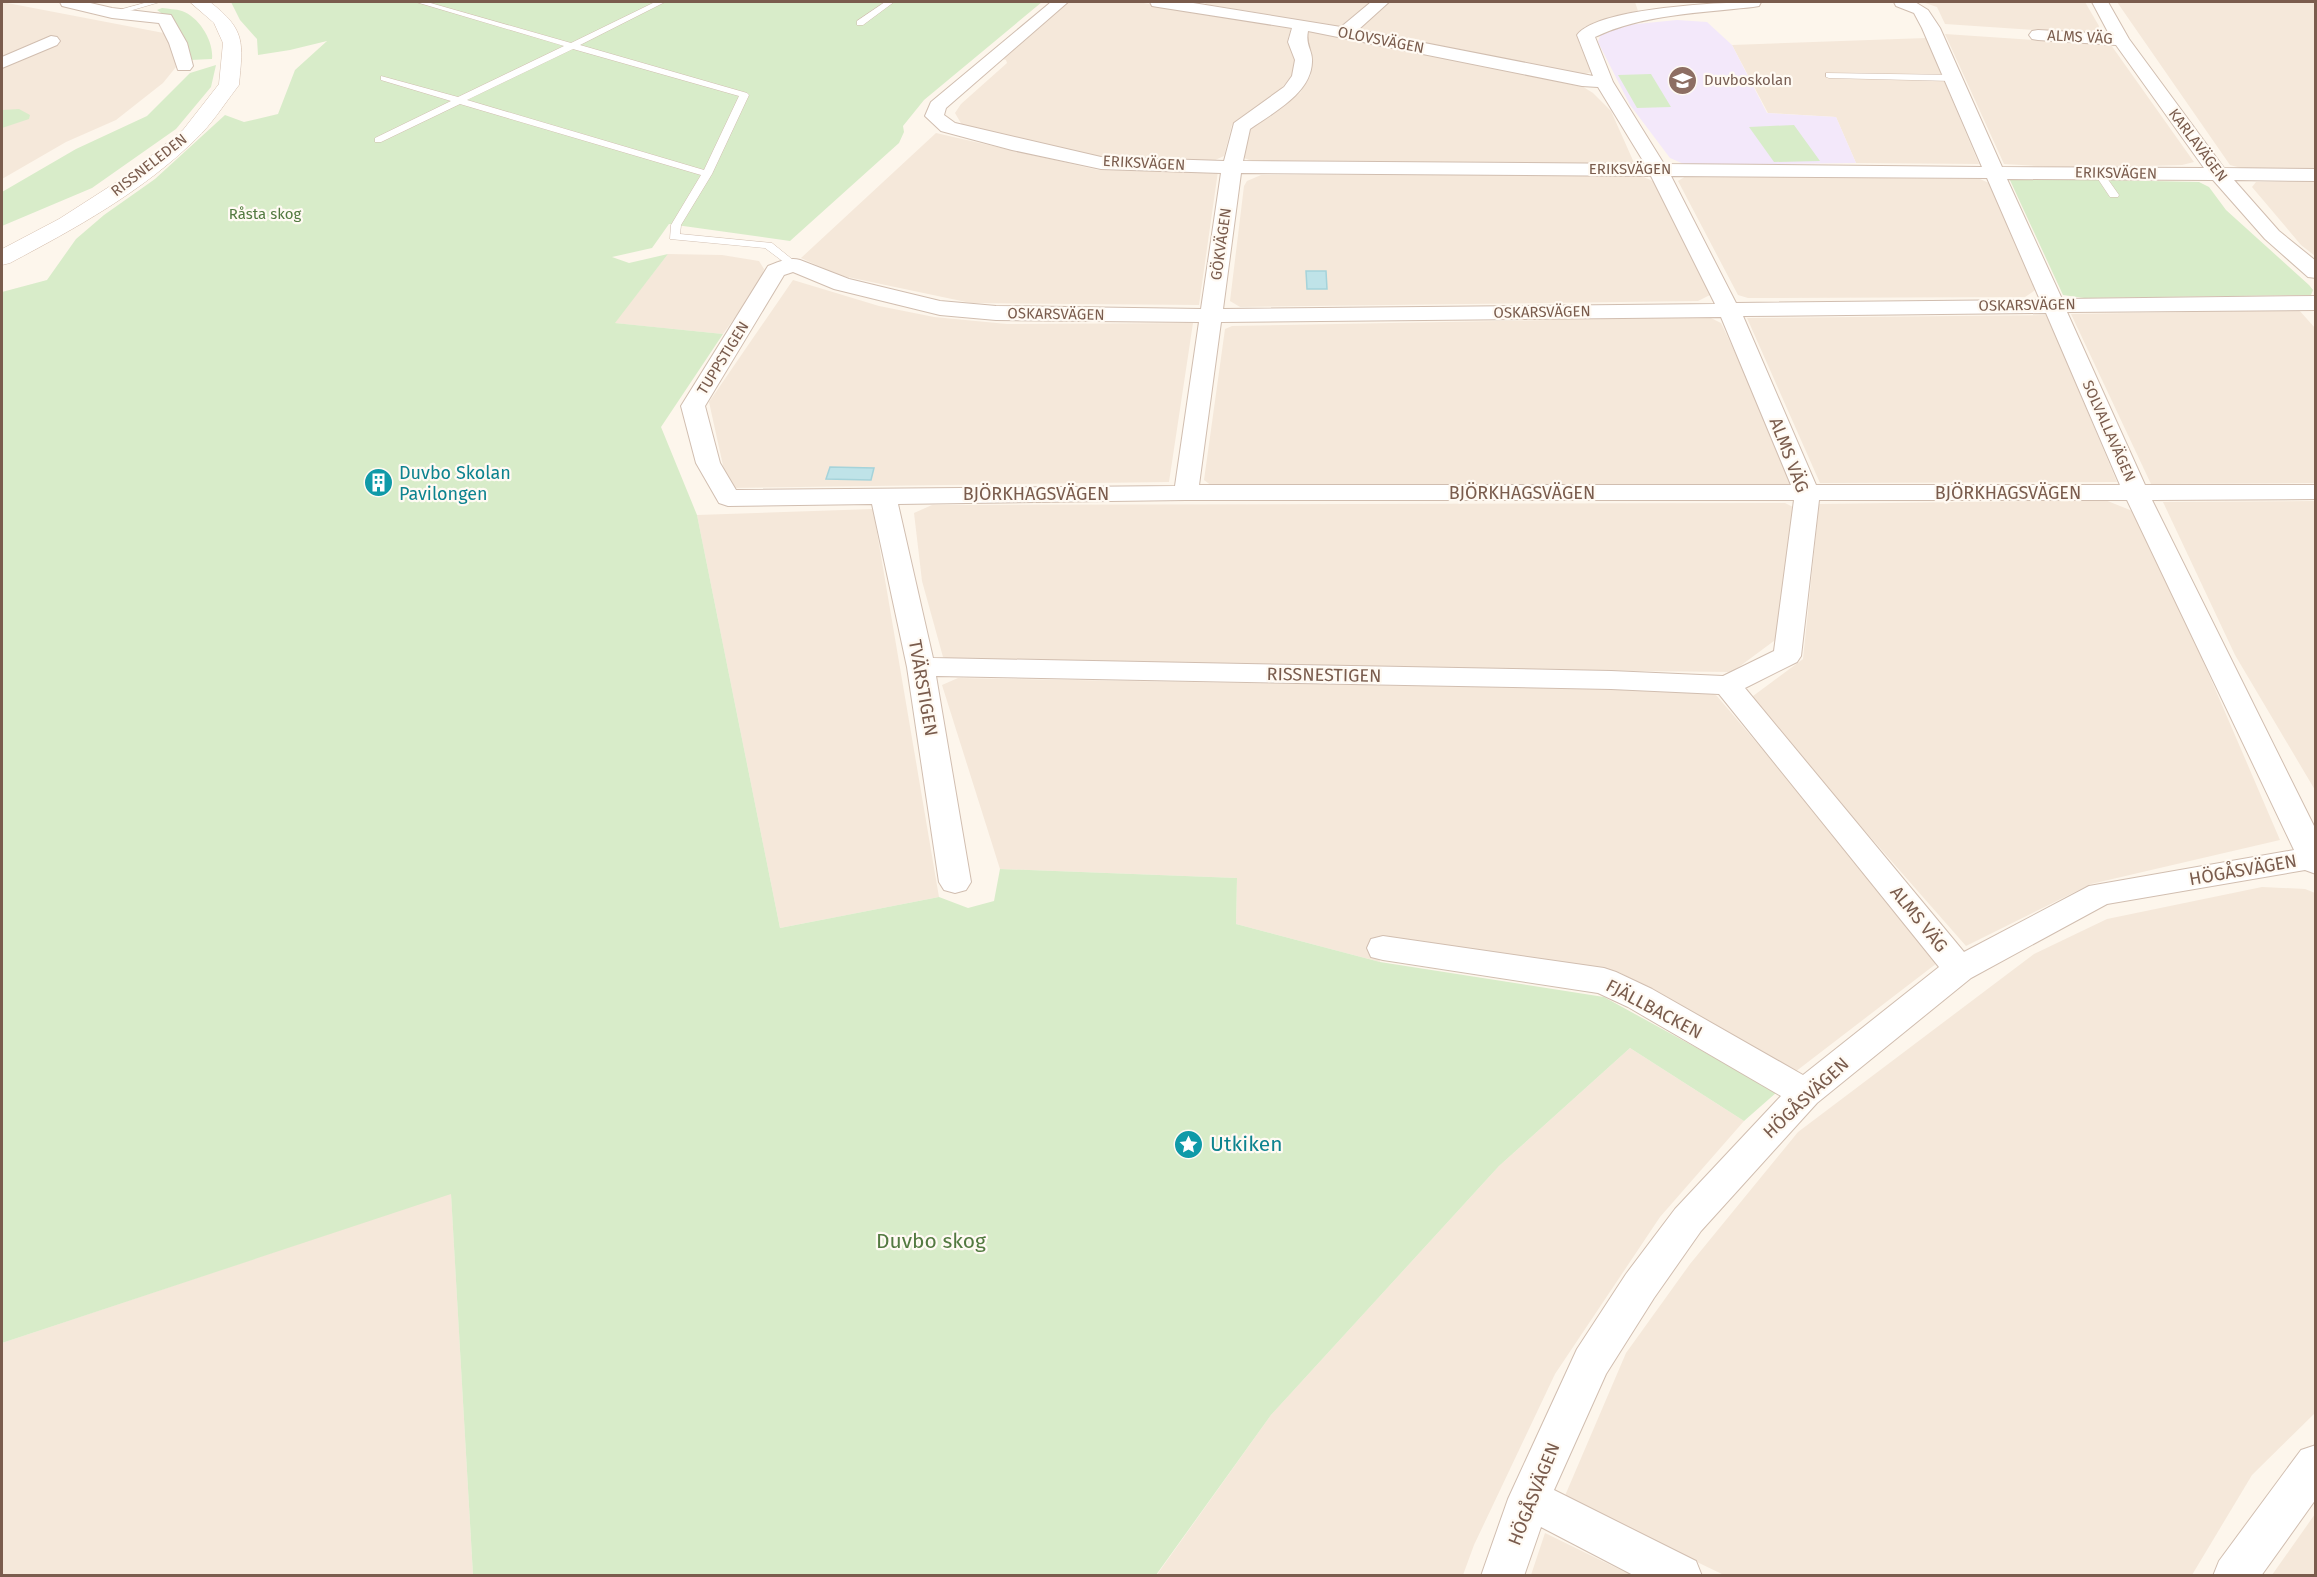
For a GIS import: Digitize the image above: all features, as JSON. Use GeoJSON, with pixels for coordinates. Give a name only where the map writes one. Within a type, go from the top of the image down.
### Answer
{"type":"FeatureCollection","features":[{"type":"Feature","properties":{"kind":"street"},"geometry":{"type":"LineString","coordinates":[[68,2],[112,13],[165,19],[178,43],[184,66]]}},
{"type":"Feature","properties":{"kind":"street","name":"RISSNELEDEN"},"geometry":{"type":"LineString","coordinates":[[2,258],[67,224],[134,181],[190,134],[230,85],[233,44],[222,20],[199,2]]}},
{"type":"Feature","properties":{"kind":"street","name":"ERIKSVÄGEN"},"geometry":{"type":"LineString","coordinates":[[1060,2],[938,106],[934,116],[948,127],[1012,144],[1101,162],[1232,167],[2316,175]]}},
{"type":"Feature","properties":{"kind":"street","name":"OLOVSVÄGEN"},"geometry":{"type":"LineString","coordinates":[[1158,2],[1191,4],[1582,81],[1604,82]]}},
{"type":"Feature","properties":{"kind":"street"},"geometry":{"type":"LineString","coordinates":[[1344,33],[1381,2]]}},
{"type":"Feature","properties":{"kind":"street","name":"ALMS VÄG"},"geometry":{"type":"LineString","coordinates":[[1753,2],[1655,8],[1600,26],[1586,35],[1604,82],[1658,170],[1729,310],[1807,493],[1787,656],[1726,685],[1959,969]]}},
{"type":"Feature","properties":{"kind":"street","name":"SOLVALLAVÄGEN"},"geometry":{"type":"LineString","coordinates":[[1903,2],[1920,10],[1931,28],[2136,493],[2314,861]]}},
{"type":"Feature","properties":{"kind":"street","name":"KARLAVÄGEN"},"geometry":{"type":"LineString","coordinates":[[2100,2],[2121,40],[2219,175],[2272,235],[2316,272]]}},
{"type":"Feature","properties":{"kind":"street","name":"GÖKVÄGEN"},"geometry":{"type":"LineString","coordinates":[[1186,493],[1232,167],[1241,127],[1290,91],[1301,76],[1304,60],[1297,42],[1301,24]]}},
{"type":"Feature","properties":{"kind":"street","name":"ALMS VÄG"},"geometry":{"type":"LineString","coordinates":[[2038,35],[2121,40]]}},
{"type":"Feature","properties":{"kind":"street"},"geometry":{"type":"LineString","coordinates":[[2,63],[51,41]]}},
{"type":"Feature","properties":{"kind":"street"},"geometry":{"type":"LineString","coordinates":[[2,50],[21,54]]}},
{"type":"Feature","properties":{"kind":"street","name":"OSKARSVÄGEN"},"geometry":{"type":"LineString","coordinates":[[786,258],[842,284],[940,308],[996,313],[1211,316],[2316,303]]}},
{"type":"Feature","properties":{"kind":"street","name":"TUPPSTIGEN"},"geometry":{"type":"LineString","coordinates":[[728,498],[708,463],[693,405],[786,258]]}},
{"type":"Feature","properties":{"kind":"street","name":"BJÖRKHAGSVÄGEN"},"geometry":{"type":"LineString","coordinates":[[728,498],[1186,493],[2316,492]]}},
{"type":"Feature","properties":{"kind":"street","name":"TVÄRSTIGEN"},"geometry":{"type":"LineString","coordinates":[[883,495],[921,668],[955,882]]}},
{"type":"Feature","properties":{"kind":"street","name":"RISSNESTIGEN"},"geometry":{"type":"LineString","coordinates":[[921,668],[1599,680],[1726,685]]}},
{"type":"Feature","properties":{"kind":"street","name":"HÖGÅSVÄGEN"},"geometry":{"type":"LineString","coordinates":[[1502,1575],[1529,1499],[1591,1362],[1640,1286],[1688,1220],[1805,1093],[1959,969],[2100,894],[2314,861]]}},
{"type":"Feature","properties":{"kind":"street","name":"FJÄLLBACKEN"},"geometry":{"type":"LineString","coordinates":[[1383,948],[1604,981],[1640,998],[1805,1093]]}},
{"type":"Feature","properties":{"kind":"street"},"geometry":{"type":"LineString","coordinates":[[2234,1575],[2316,1464]]}},
{"type":"Feature","properties":{"kind":"street"},"geometry":{"type":"LineString","coordinates":[[1529,1499],[1681,1575]]}},
{"type":"Feature","properties":{"kind":"lane"},"geometry":{"type":"LineString","coordinates":[[112,13],[156,2]]}},
{"type":"Feature","properties":{"kind":"lane"},"geometry":{"type":"LineString","coordinates":[[420,2],[744,95],[706,174],[676,225],[674,237],[768,245],[786,258]]}},
{"type":"Feature","properties":{"kind":"lane"},"geometry":{"type":"LineString","coordinates":[[378,140],[661,2]]}},
{"type":"Feature","properties":{"kind":"lane"},"geometry":{"type":"LineString","coordinates":[[860,23],[890,2]]}},
{"type":"Feature","properties":{"kind":"lane"},"geometry":{"type":"LineString","coordinates":[[1829,75],[1953,78]]}},
{"type":"Feature","properties":{"kind":"lane"},"geometry":{"type":"LineString","coordinates":[[384,78],[706,174]]}},
{"type":"Feature","properties":{"kind":"lane"},"geometry":{"type":"LineString","coordinates":[[2099,173],[2114,195]]}},
{"type":"Feature","properties":{"kind":"shaded area"},"geometry":{"type":"Polygon","coordinates":[[[2,2],[169,34],[176,67],[163,83],[116,120],[66,142],[2,179],[2,2]]]}},
{"type":"Feature","properties":{"kind":"shaded area"},"geometry":{"type":"Polygon","coordinates":[[[1066,2],[1137,2],[1284,25],[1291,28],[1287,42],[1297,59],[1293,74],[1279,91],[1232,125],[1224,156],[1211,162],[1114,161],[962,125],[955,113],[961,104],[1007,63],[1006,60],[999,58],[1066,2]]]}},
{"type":"Feature","properties":{"kind":"shaded area"},"geometry":{"type":"Polygon","coordinates":[[[1207,2],[1374,2],[1341,27],[1205,4],[1207,2]]]}},
{"type":"Feature","properties":{"kind":"shaded area"},"geometry":{"type":"Polygon","coordinates":[[[1390,2],[1635,2],[1638,11],[1629,16],[1599,21],[1584,27],[1579,33],[1579,43],[1592,72],[1581,75],[1353,30],[1390,2]]]}},
{"type":"Feature","properties":{"kind":"shaded area"},"geometry":{"type":"Polygon","coordinates":[[[1922,2],[2085,2],[2099,26],[2098,31],[2093,34],[1945,24],[1937,7],[1922,2]]]}},
{"type":"Feature","properties":{"kind":"shaded area"},"geometry":{"type":"Polygon","coordinates":[[[2117,2],[2315,2],[2315,171],[2248,170],[2230,165],[2117,2]]]}},
{"type":"Feature","properties":{"kind":"shaded area","name":"Duvboskolan"},"geometry":{"type":"Polygon","coordinates":[[[1677,20],[1707,22],[1732,45],[1767,113],[1836,117],[1856,163],[1686,165],[1670,158],[1630,105],[1598,42],[1601,33],[1616,26],[1677,20]]]}},
{"type":"Feature","properties":{"kind":"shaded area"},"geometry":{"type":"Polygon","coordinates":[[[1309,31],[1577,83],[1593,93],[1611,111],[1635,165],[1255,162],[1244,158],[1250,127],[1300,93],[1311,75],[1311,61],[1305,42],[1309,31]]]}},
{"type":"Feature","properties":{"kind":"shaded area"},"geometry":{"type":"Polygon","coordinates":[[[1945,34],[2111,45],[2194,162],[2182,165],[2069,168],[2004,164],[1945,34]]]}},
{"type":"Feature","properties":{"kind":"shaded area"},"geometry":{"type":"Polygon","coordinates":[[[1926,38],[1979,164],[1856,163],[1836,117],[1768,113],[1732,45],[1926,38]]]}},
{"type":"Feature","properties":{"kind":"shaded area"},"geometry":{"type":"Polygon","coordinates":[[[936,133],[1098,170],[1218,171],[1199,305],[971,303],[838,275],[801,258],[936,133]]]}},
{"type":"Feature","properties":{"kind":"shaded area"},"geometry":{"type":"Polygon","coordinates":[[[1261,175],[1639,175],[1655,182],[1712,294],[1698,301],[1240,307],[1230,301],[1244,186],[1247,181],[1261,175]]]}},
{"type":"Feature","properties":{"kind":"shaded area"},"geometry":{"type":"Polygon","coordinates":[[[1686,176],[1980,179],[1989,183],[2037,289],[2025,297],[1748,298],[1738,295],[1678,181],[1686,176]]]}},
{"type":"Feature","properties":{"kind":"shaded area"},"geometry":{"type":"Polygon","coordinates":[[[2256,182],[2315,182],[2315,256],[2301,245],[2252,187],[2256,182]]]}},
{"type":"Feature","properties":{"kind":"shaded area"},"geometry":{"type":"Polygon","coordinates":[[[668,254],[722,255],[759,261],[764,269],[759,284],[723,334],[614,323],[668,254]]]}},
{"type":"Feature","properties":{"kind":"shaded area"},"geometry":{"type":"Polygon","coordinates":[[[793,280],[879,306],[934,317],[1007,324],[1193,323],[1169,482],[728,488],[709,402],[793,280]]]}},
{"type":"Feature","properties":{"kind":"shaded area"},"geometry":{"type":"Polygon","coordinates":[[[2299,310],[2315,328],[2315,483],[2151,484],[2071,314],[2299,310]]]}},
{"type":"Feature","properties":{"kind":"shaded area"},"geometry":{"type":"Polygon","coordinates":[[[2047,315],[2117,482],[1820,483],[1747,318],[2047,315]]]}},
{"type":"Feature","properties":{"kind":"shaded area"},"geometry":{"type":"Polygon","coordinates":[[[1709,317],[1721,323],[1796,480],[1789,484],[1212,486],[1204,480],[1225,329],[1232,326],[1709,317]]]}},
{"type":"Feature","properties":{"kind":"shaded area"},"geometry":{"type":"Polygon","coordinates":[[[2105,500],[2140,514],[2280,840],[2091,884],[1966,946],[1749,699],[1803,659],[1819,504],[2105,500]]]}},
{"type":"Feature","properties":{"kind":"shaded area"},"geometry":{"type":"Polygon","coordinates":[[[2316,501],[2315,790],[2235,655],[2163,502],[2316,501]]]}},
{"type":"Feature","properties":{"kind":"shaded area"},"geometry":{"type":"Polygon","coordinates":[[[1785,503],[1793,507],[1782,635],[1732,672],[967,664],[943,657],[922,581],[914,513],[932,505],[1785,503]]]}},
{"type":"Feature","properties":{"kind":"shaded area"},"geometry":{"type":"Polygon","coordinates":[[[873,509],[939,897],[780,928],[697,515],[873,509]]]}},
{"type":"Feature","properties":{"kind":"shaded area"},"geometry":{"type":"Polygon","coordinates":[[[958,678],[1709,691],[1717,696],[1941,960],[1795,1072],[1619,972],[1375,939],[1380,962],[1236,924],[1237,878],[1000,869],[942,685],[958,678]]]}},
{"type":"Feature","properties":{"kind":"shaded area"},"geometry":{"type":"Polygon","coordinates":[[[2262,887],[2305,889],[2315,893],[2315,1413],[2252,1475],[2192,1575],[1724,1575],[1564,1498],[1626,1353],[1690,1264],[1798,1132],[2034,954],[2107,919],[2262,887]]]}},
{"type":"Feature","properties":{"kind":"shaded area"},"geometry":{"type":"Polygon","coordinates":[[[1630,1048],[1744,1121],[1660,1217],[1555,1374],[1474,1545],[1463,1575],[1156,1576],[1271,1415],[1499,1166],[1630,1048]]]}},
{"type":"Feature","properties":{"kind":"shaded area"},"geometry":{"type":"Polygon","coordinates":[[[451,1193],[473,1575],[2,1575],[2,1343],[451,1193]]]}},
{"type":"Feature","properties":{"kind":"shaded area"},"geometry":{"type":"Polygon","coordinates":[[[2315,1514],[2315,1575],[2272,1575],[2315,1514]]]}},
{"type":"Feature","properties":{"kind":"shaded area"},"geometry":{"type":"Polygon","coordinates":[[[1545,1533],[1631,1575],[1531,1575],[1545,1533]]]}},
{"type":"Feature","properties":{"kind":"green space","name":"Duvbo skog"},"geometry":{"type":"Polygon","coordinates":[[[231,2],[1042,2],[924,100],[903,126],[904,132],[899,143],[790,241],[669,224],[652,248],[612,257],[629,263],[668,254],[615,323],[723,334],[661,427],[697,515],[780,928],[939,897],[968,908],[994,901],[1000,869],[1237,878],[1236,924],[1380,962],[1604,997],[1777,1092],[1744,1121],[1630,1048],[1499,1166],[1271,1415],[1156,1575],[473,1575],[451,1194],[2,1343],[2,292],[47,280],[76,239],[104,215],[155,179],[225,115],[244,122],[278,114],[295,70],[327,41],[258,55],[257,39],[240,20],[231,2]]]}},
{"type":"Feature","properties":{"kind":"green space"},"geometry":{"type":"Polygon","coordinates":[[[162,8],[182,11],[194,18],[208,37],[212,59],[190,60],[171,20],[157,10],[162,8]]]}},
{"type":"Feature","properties":{"kind":"green space"},"geometry":{"type":"Polygon","coordinates":[[[216,65],[211,87],[176,129],[92,188],[2,226],[2,192],[76,149],[147,116],[190,73],[216,65]]]}},
{"type":"Feature","properties":{"kind":"green space"},"geometry":{"type":"Polygon","coordinates":[[[1651,74],[1671,107],[1637,108],[1618,75],[1651,74]]]}},
{"type":"Feature","properties":{"kind":"green space"},"geometry":{"type":"Polygon","coordinates":[[[19,109],[30,115],[29,119],[2,128],[2,110],[19,109]]]}},
{"type":"Feature","properties":{"kind":"green space"},"geometry":{"type":"Polygon","coordinates":[[[1794,125],[1820,161],[1774,162],[1749,127],[1794,125]]]}},
{"type":"Feature","properties":{"kind":"green space"},"geometry":{"type":"Polygon","coordinates":[[[2009,178],[2199,182],[2209,187],[2226,210],[2313,290],[2311,295],[2084,298],[2063,295],[2009,178]]]}},
{"type":"Feature","properties":{"kind":"water"},"geometry":{"type":"Polygon","coordinates":[[[1306,271],[1326,271],[1327,289],[1307,289],[1306,271]]]}},
{"type":"Feature","properties":{"kind":"water"},"geometry":{"type":"Polygon","coordinates":[[[830,467],[874,468],[871,480],[826,479],[830,467]]]}},
{"type":"Feature","properties":{"kind":"place","name":"Duvboskolan"},"geometry":{"type":"Point","coordinates":[1683,80]}},
{"type":"Feature","properties":{"kind":"place","name":"Duvbo Skolan Pavilongen"},"geometry":{"type":"Point","coordinates":[378,483]}},
{"type":"Feature","properties":{"kind":"place","name":"Utkiken"},"geometry":{"type":"Point","coordinates":[1189,1144]}},
{"type":"Feature","properties":{"kind":"park label","name":"Råsta skog"},"geometry":{"type":"Point","coordinates":[265,214]}}]}
